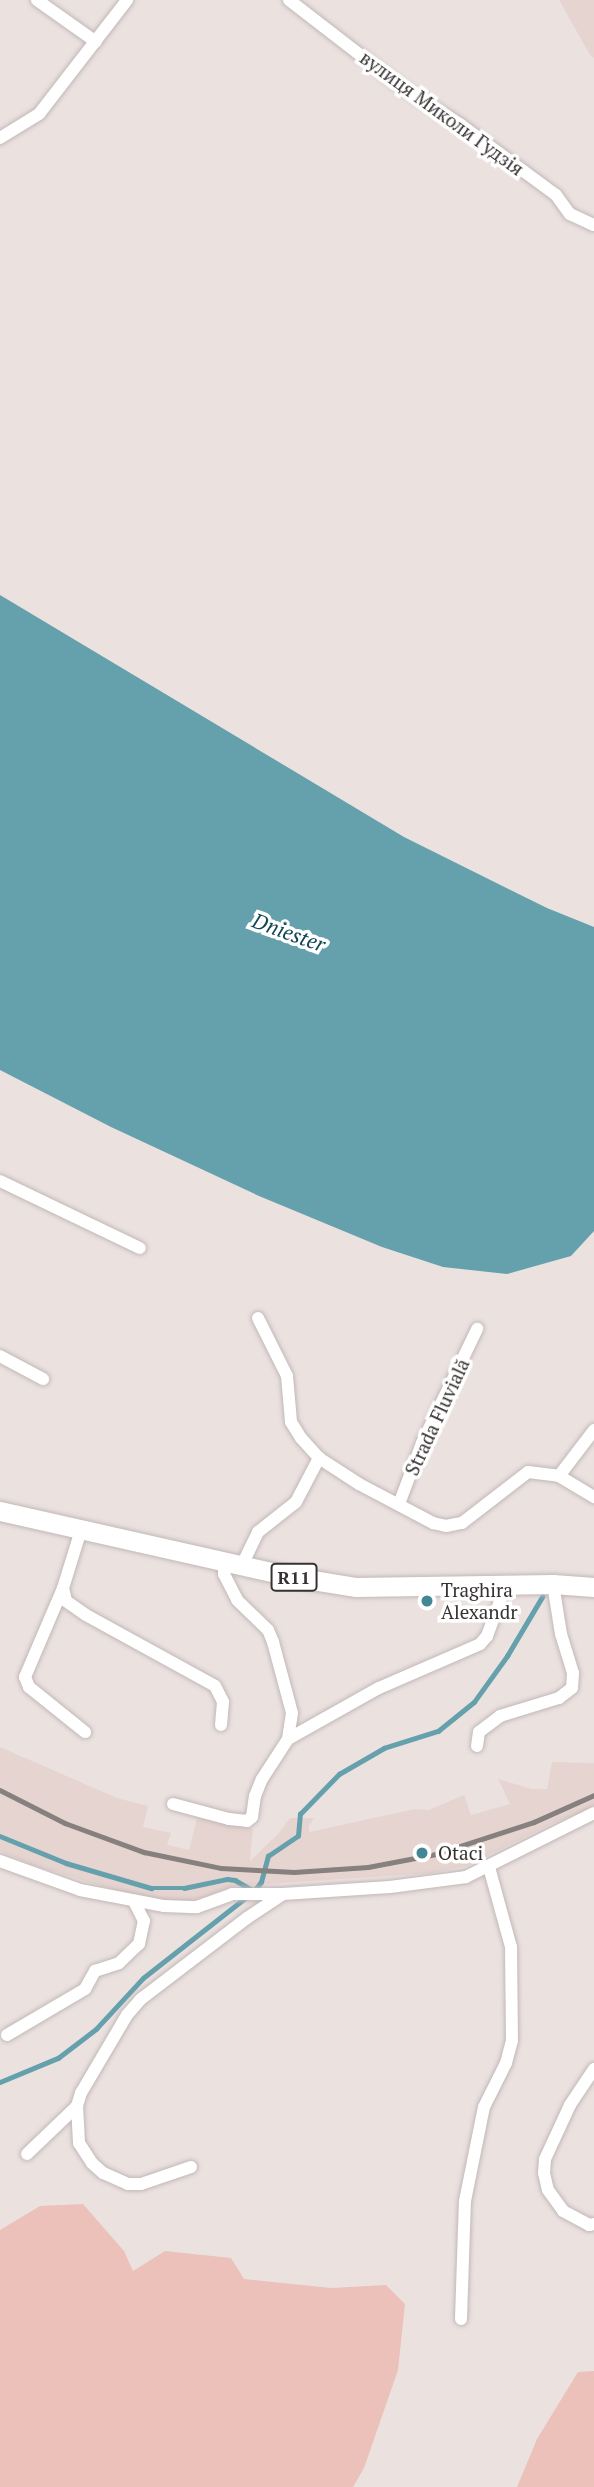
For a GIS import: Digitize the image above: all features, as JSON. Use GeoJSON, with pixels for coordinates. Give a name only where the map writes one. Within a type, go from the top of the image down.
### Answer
{"type":"FeatureCollection","features":[{"type":"Feature","properties":{"kind":"main road","name":"R11"},"geometry":{"type":"LineString","coordinates":[[0,1511],[233,1563],[356,1587],[553,1584],[594,1587]]}},
{"type":"Feature","properties":{"kind":"street"},"geometry":{"type":"LineString","coordinates":[[37,0],[96,42]]}},
{"type":"Feature","properties":{"kind":"street"},"geometry":{"type":"LineString","coordinates":[[0,138],[39,114],[127,0]]}},
{"type":"Feature","properties":{"kind":"street","name":"вулиця Миколи Гудзія"},"geometry":{"type":"LineString","coordinates":[[289,0],[403,88],[461,125],[555,195],[570,215],[594,225]]}},
{"type":"Feature","properties":{"kind":"street"},"geometry":{"type":"LineString","coordinates":[[0,1181],[140,1248]]}},
{"type":"Feature","properties":{"kind":"street"},"geometry":{"type":"LineString","coordinates":[[258,1318],[287,1376],[291,1422],[300,1438],[319,1458],[359,1484],[446,1526],[462,1523],[528,1472],[559,1476],[594,1497]]}},
{"type":"Feature","properties":{"kind":"street","name":"Strada Fluvială"},"geometry":{"type":"LineString","coordinates":[[399,1504],[422,1443],[477,1329]]}},
{"type":"Feature","properties":{"kind":"street"},"geometry":{"type":"LineString","coordinates":[[0,1356],[43,1379]]}},
{"type":"Feature","properties":{"kind":"street"},"geometry":{"type":"LineString","coordinates":[[559,1476],[594,1430]]}},
{"type":"Feature","properties":{"kind":"street"},"geometry":{"type":"LineString","coordinates":[[173,1804],[247,1821],[252,1817],[255,1796],[262,1779],[288,1739],[292,1713],[290,1699],[273,1642],[268,1630],[247,1612],[233,1593],[224,1574],[258,1532],[296,1502],[319,1458]]}},
{"type":"Feature","properties":{"kind":"street"},"geometry":{"type":"LineString","coordinates":[[81,1530],[63,1588],[25,1677],[29,1687],[85,1732]]}},
{"type":"Feature","properties":{"kind":"street"},"geometry":{"type":"LineString","coordinates":[[477,1746],[479,1732],[493,1721],[521,1708],[559,1698],[572,1688],[573,1674],[561,1634],[553,1584]]}},
{"type":"Feature","properties":{"kind":"street"},"geometry":{"type":"LineString","coordinates":[[288,1739],[362,1696],[480,1644],[487,1636],[506,1585]]}},
{"type":"Feature","properties":{"kind":"street"},"geometry":{"type":"LineString","coordinates":[[63,1588],[66,1601],[86,1615],[215,1686],[223,1702],[221,1725]]}},
{"type":"Feature","properties":{"kind":"street"},"geometry":{"type":"LineString","coordinates":[[0,1861],[80,1890],[134,1901],[189,1907],[246,1893],[283,1895],[466,1877],[594,1813]]}},
{"type":"Feature","properties":{"kind":"street"},"geometry":{"type":"LineString","coordinates":[[461,2319],[465,2201],[484,2107],[506,2063],[512,2041],[511,1947],[489,1867]]}},
{"type":"Feature","properties":{"kind":"street"},"geometry":{"type":"LineString","coordinates":[[27,2154],[77,2106],[94,2068],[134,2006],[247,1918],[283,1895]]}},
{"type":"Feature","properties":{"kind":"street"},"geometry":{"type":"LineString","coordinates":[[7,2035],[85,1989],[95,1971],[119,1964],[139,1944],[144,1921],[134,1901]]}},
{"type":"Feature","properties":{"kind":"street"},"geometry":{"type":"LineString","coordinates":[[594,2069],[570,2105],[545,2159],[544,2173],[548,2190],[563,2211],[589,2225],[594,2224]]}},
{"type":"Feature","properties":{"kind":"street"},"geometry":{"type":"LineString","coordinates":[[77,2106],[79,2143],[92,2164],[115,2180],[141,2184],[191,2167]]}},
{"type":"Feature","properties":{"kind":"shaded area"},"geometry":{"type":"Polygon","coordinates":[[[559,0],[594,0],[594,58],[590,55],[559,0]]]}},
{"type":"Feature","properties":{"kind":"shaded area"},"geometry":{"type":"Polygon","coordinates":[[[0,1747],[117,1798],[148,1806],[143,1827],[171,1833],[167,1845],[189,1850],[197,1818],[253,1829],[250,1861],[278,1834],[290,1818],[314,1818],[309,1832],[415,1809],[429,1810],[464,1795],[471,1815],[510,1804],[498,1779],[532,1789],[547,1789],[552,1762],[594,1763],[594,1808],[551,1824],[466,1866],[432,1873],[233,1886],[201,1898],[175,1903],[105,1887],[33,1865],[0,1851],[0,1747]]]}},
{"type":"Feature","properties":{"kind":"shaded area"},"geometry":{"type":"Polygon","coordinates":[[[83,2204],[124,2251],[133,2271],[165,2251],[231,2258],[244,2279],[331,2288],[386,2285],[405,2304],[398,2370],[364,2468],[353,2487],[0,2487],[0,2230],[40,2206],[83,2204]]]}},
{"type":"Feature","properties":{"kind":"shaded area"},"geometry":{"type":"Polygon","coordinates":[[[594,2371],[594,2487],[517,2487],[537,2439],[578,2372],[594,2371]]]}},
{"type":"Feature","properties":{"kind":"water","name":"Dniester"},"geometry":{"type":"Polygon","coordinates":[[[0,595],[404,837],[547,908],[594,927],[594,1231],[571,1256],[507,1274],[443,1267],[382,1247],[259,1196],[111,1127],[0,1070],[0,595]]]}},
{"type":"Feature","properties":{"kind":"waterway"},"geometry":{"type":"LineString","coordinates":[[254,1891],[261,1882],[268,1856],[298,1836],[300,1814],[339,1774],[384,1748],[438,1731],[474,1702],[507,1656],[542,1597]]}},
{"type":"Feature","properties":{"kind":"waterway"},"geometry":{"type":"LineString","coordinates":[[0,1836],[66,1863],[151,1888],[184,1888],[227,1879],[235,1880],[252,1890]]}},
{"type":"Feature","properties":{"kind":"waterway"},"geometry":{"type":"LineString","coordinates":[[0,2082],[58,2058],[96,2029],[143,1978],[245,1898]]}},
{"type":"Feature","properties":{"kind":"railway"},"geometry":{"type":"LineString","coordinates":[[0,1790],[65,1823],[144,1852],[221,1868],[294,1872],[368,1867],[436,1854],[534,1822],[594,1795]]}},
{"type":"Feature","properties":{"kind":"place","name":"Traghira Alexandr"},"geometry":{"type":"Point","coordinates":[427,1601]}},
{"type":"Feature","properties":{"kind":"place","name":"Otaci"},"geometry":{"type":"Point","coordinates":[422,1853]}}]}
